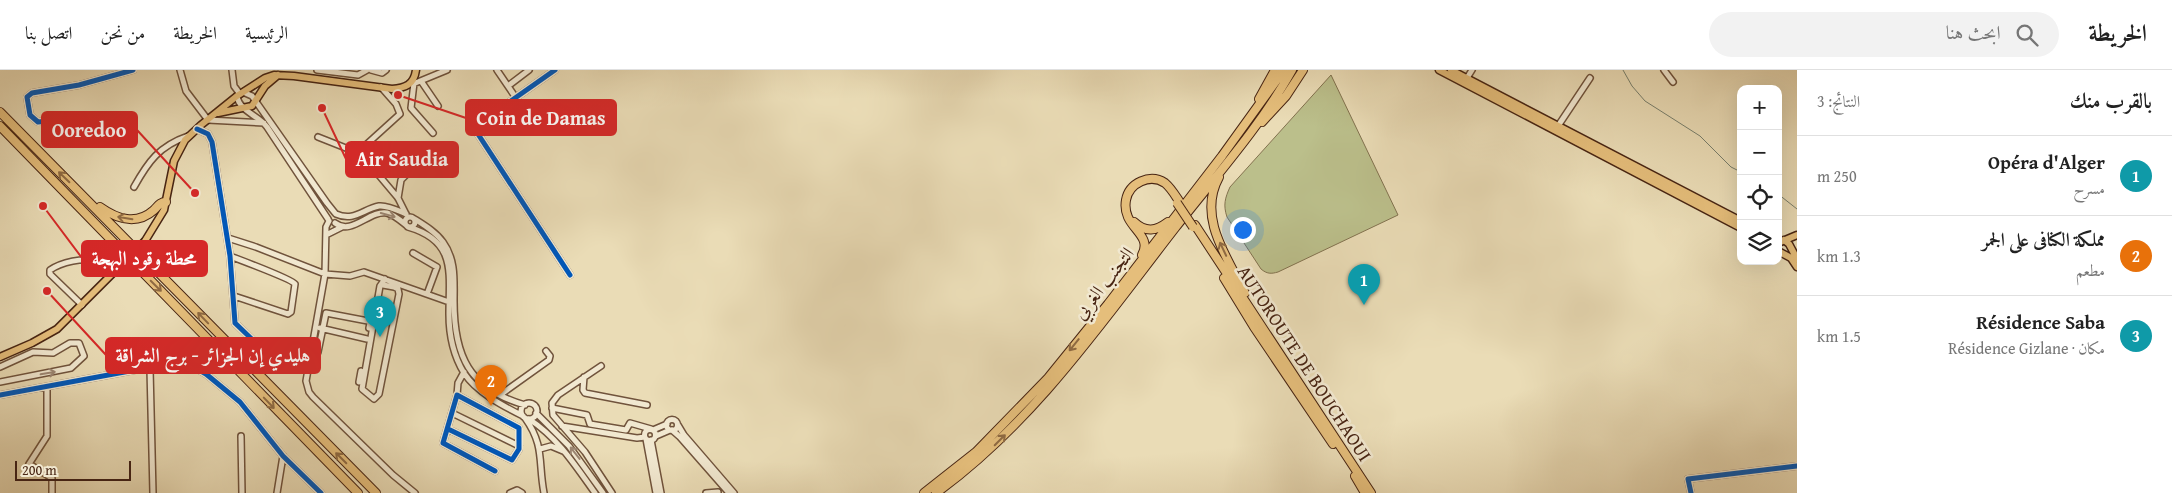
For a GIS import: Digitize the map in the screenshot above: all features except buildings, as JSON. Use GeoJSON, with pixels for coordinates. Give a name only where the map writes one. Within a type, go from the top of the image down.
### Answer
{"type":"FeatureCollection","features":[{"type":"Feature","properties":{"kind":"highway"},"geometry":{"type":"LineString","coordinates":[[1247,129],[1275,70]]}},
{"type":"Feature","properties":{"kind":"highway","name":"التجنب الغربي"},"geometry":{"type":"LineString","coordinates":[[936,493],[992,448],[1060,376],[1239,146],[1247,129],[1284,70]]}},
{"type":"Feature","properties":{"kind":"highway","name":"التجنب الغربي"},"geometry":{"type":"LineString","coordinates":[[924,493],[976,452],[1024,405],[1119,290],[1180,203],[1247,129],[1292,70]]}},
{"type":"Feature","properties":{"kind":"highway"},"geometry":{"type":"LineString","coordinates":[[1247,129],[1277,107],[1303,70]]}},
{"type":"Feature","properties":{"kind":"highway"},"geometry":{"type":"LineString","coordinates":[[0,112],[376,493]]}},
{"type":"Feature","properties":{"kind":"highway"},"geometry":{"type":"LineString","coordinates":[[0,126],[358,493]]}},
{"type":"Feature","properties":{"kind":"highway"},"geometry":{"type":"LineString","coordinates":[[0,131],[9,134]]}},
{"type":"Feature","properties":{"kind":"highway"},"geometry":{"type":"LineString","coordinates":[[1239,146],[1215,185],[1210,201],[1212,220],[1236,276],[1270,339]]}},
{"type":"Feature","properties":{"kind":"highway"},"geometry":{"type":"LineString","coordinates":[[1119,290],[1146,245],[1126,215],[1126,199],[1131,189],[1144,180],[1156,179],[1166,184],[1194,226]]}},
{"type":"Feature","properties":{"kind":"highway"},"geometry":{"type":"LineString","coordinates":[[1146,182],[1161,184],[1180,203],[1168,222],[1155,230],[1138,226],[1128,212],[1131,193],[1138,186],[1146,182]]}},
{"type":"Feature","properties":{"kind":"highway"},"geometry":{"type":"LineString","coordinates":[[84,197],[113,216],[126,220],[150,214],[161,203],[166,202]]}},
{"type":"Feature","properties":{"kind":"highway","name":"AUTOROUTE DE BOUCHAOUI"},"geometry":{"type":"LineString","coordinates":[[1194,226],[1371,493]]}},
{"type":"Feature","properties":{"kind":"highway","name":"AUTOROUTE DE BOUCHAOUI"},"geometry":{"type":"LineString","coordinates":[[1194,226],[1254,327],[1365,493]]}},
{"type":"Feature","properties":{"kind":"main road"},"geometry":{"type":"LineString","coordinates":[[0,357],[32,343],[57,329],[145,241],[157,224],[166,202],[174,162],[181,148],[196,129],[240,94],[265,78],[279,74],[381,87],[404,88],[412,81],[416,70]]}},
{"type":"Feature","properties":{"kind":"main road"},"geometry":{"type":"LineString","coordinates":[[1439,70],[1737,226]]}},
{"type":"Feature","properties":{"kind":"main road"},"geometry":{"type":"LineString","coordinates":[[1451,70],[1465,75],[1558,126],[1739,220]]}},
{"type":"Feature","properties":{"kind":"main road"},"geometry":{"type":"LineString","coordinates":[[217,113],[252,106],[265,86],[279,74]]}},
{"type":"Feature","properties":{"kind":"main road"},"geometry":{"type":"LineString","coordinates":[[1782,240],[1797,234]]}},
{"type":"Feature","properties":{"kind":"main road"},"geometry":{"type":"LineString","coordinates":[[1782,252],[1790,248],[1797,240]]}},
{"type":"Feature","properties":{"kind":"main road"},"geometry":{"type":"LineString","coordinates":[[1782,241],[1788,242],[1797,259]]}},
{"type":"Feature","properties":{"kind":"main road"},"geometry":{"type":"LineString","coordinates":[[1782,253],[1793,260],[1797,267]]}},
{"type":"Feature","properties":{"kind":"street"},"geometry":{"type":"LineString","coordinates":[[83,118],[38,122],[30,115],[26,97],[32,93],[79,85],[133,70]]}},
{"type":"Feature","properties":{"kind":"street"},"geometry":{"type":"LineString","coordinates":[[180,70],[186,91],[208,120],[264,123]]}},
{"type":"Feature","properties":{"kind":"street"},"geometry":{"type":"LineString","coordinates":[[232,70],[234,86],[240,94],[239,105],[264,123],[331,221],[342,227]]}},
{"type":"Feature","properties":{"kind":"street"},"geometry":{"type":"LineString","coordinates":[[317,70],[358,75],[366,70]]}},
{"type":"Feature","properties":{"kind":"street"},"geometry":{"type":"LineString","coordinates":[[370,70],[382,73],[386,70]]}},
{"type":"Feature","properties":{"kind":"street"},"geometry":{"type":"LineString","coordinates":[[404,88],[447,70]]}},
{"type":"Feature","properties":{"kind":"street"},"geometry":{"type":"LineString","coordinates":[[497,70],[516,98]]}},
{"type":"Feature","properties":{"kind":"street"},"geometry":{"type":"LineString","coordinates":[[555,70],[481,122],[476,130],[570,275]]}},
{"type":"Feature","properties":{"kind":"street"},"geometry":{"type":"LineString","coordinates":[[1465,75],[1472,70]]}},
{"type":"Feature","properties":{"kind":"street"},"geometry":{"type":"LineString","coordinates":[[1664,70],[1673,82]]}},
{"type":"Feature","properties":{"kind":"street"},"geometry":{"type":"LineString","coordinates":[[508,86],[525,71]]}},
{"type":"Feature","properties":{"kind":"street"},"geometry":{"type":"LineString","coordinates":[[1558,126],[1590,78]]}},
{"type":"Feature","properties":{"kind":"street"},"geometry":{"type":"LineString","coordinates":[[421,81],[438,106]]}},
{"type":"Feature","properties":{"kind":"street"},"geometry":{"type":"LineString","coordinates":[[414,83],[411,108],[433,133]]}},
{"type":"Feature","properties":{"kind":"street"},"geometry":{"type":"LineString","coordinates":[[357,152],[400,114],[396,104],[381,87]]}},
{"type":"Feature","properties":{"kind":"street"},"geometry":{"type":"LineString","coordinates":[[240,94],[250,94],[256,101],[327,203],[336,213]]}},
{"type":"Feature","properties":{"kind":"street"},"geometry":{"type":"LineString","coordinates":[[196,129],[208,134],[212,142],[228,238],[235,323],[259,346]]}},
{"type":"Feature","properties":{"kind":"street"},"geometry":{"type":"LineString","coordinates":[[134,187],[148,162],[176,140],[191,135]]}},
{"type":"Feature","properties":{"kind":"street"},"geometry":{"type":"LineString","coordinates":[[318,137],[357,152],[398,198],[410,217]]}},
{"type":"Feature","properties":{"kind":"street"},"geometry":{"type":"LineString","coordinates":[[398,198],[400,180],[418,163]]}},
{"type":"Feature","properties":{"kind":"street"},"geometry":{"type":"LineString","coordinates":[[415,493],[393,475],[309,392],[307,375],[325,274],[327,236],[331,213],[352,217],[384,206],[410,217],[442,240],[450,256],[454,276],[456,333],[462,357],[479,381],[500,395],[525,405],[533,405],[536,413],[574,452],[602,493]]}},
{"type":"Feature","properties":{"kind":"street"},"geometry":{"type":"LineString","coordinates":[[327,236],[342,227],[357,224],[374,215],[385,213],[395,217],[407,226],[425,233],[442,248],[449,264],[451,342],[464,372],[478,388],[548,433],[567,453],[595,493]]}},
{"type":"Feature","properties":{"kind":"street"},"geometry":{"type":"LineString","coordinates":[[407,226],[406,220],[410,217]]}},
{"type":"Feature","properties":{"kind":"street"},"geometry":{"type":"LineString","coordinates":[[228,238],[325,274],[350,276],[364,272],[394,286],[398,289],[399,294],[379,394],[374,399],[362,389],[380,286],[384,282]]}},
{"type":"Feature","properties":{"kind":"street"},"geometry":{"type":"LineString","coordinates":[[413,253],[437,267],[427,294]]}},
{"type":"Feature","properties":{"kind":"street"},"geometry":{"type":"LineString","coordinates":[[230,256],[271,274],[292,280],[295,284],[291,312],[288,314],[234,296]]}},
{"type":"Feature","properties":{"kind":"street"},"geometry":{"type":"LineString","coordinates":[[82,305],[50,274],[50,270],[55,267],[89,259],[96,261],[112,274]]}},
{"type":"Feature","properties":{"kind":"street"},"geometry":{"type":"LineString","coordinates":[[384,282],[449,302]]}},
{"type":"Feature","properties":{"kind":"street"},"geometry":{"type":"LineString","coordinates":[[318,352],[327,312],[368,321],[370,323],[359,382]]}},
{"type":"Feature","properties":{"kind":"street"},"geometry":{"type":"LineString","coordinates":[[315,327],[367,339]]}},
{"type":"Feature","properties":{"kind":"street"},"geometry":{"type":"LineString","coordinates":[[0,367],[33,352],[57,352],[70,343],[79,343],[84,356],[71,368],[0,382]]}},
{"type":"Feature","properties":{"kind":"street"},"geometry":{"type":"LineString","coordinates":[[500,395],[549,360],[550,356],[546,351]]}},
{"type":"Feature","properties":{"kind":"street"},"geometry":{"type":"LineString","coordinates":[[0,395],[184,362],[198,368],[240,402],[282,456],[322,493]]}},
{"type":"Feature","properties":{"kind":"street"},"geometry":{"type":"LineString","coordinates":[[601,366],[556,396],[552,408],[553,416],[589,457],[612,493]]}},
{"type":"Feature","properties":{"kind":"street"},"geometry":{"type":"LineString","coordinates":[[150,369],[153,493]]}},
{"type":"Feature","properties":{"kind":"street"},"geometry":{"type":"LineString","coordinates":[[464,372],[458,383],[443,444],[495,471]]}},
{"type":"Feature","properties":{"kind":"street"},"geometry":{"type":"LineString","coordinates":[[584,377],[583,390],[585,393],[647,405]]}},
{"type":"Feature","properties":{"kind":"street"},"geometry":{"type":"LineString","coordinates":[[47,387],[47,436],[29,461],[32,466],[52,478],[52,493]]}},
{"type":"Feature","properties":{"kind":"street"},"geometry":{"type":"LineString","coordinates":[[448,429],[512,460],[519,449],[519,428],[456,396]]}},
{"type":"Feature","properties":{"kind":"street"},"geometry":{"type":"LineString","coordinates":[[525,405],[521,411],[536,436],[540,449],[544,493]]}},
{"type":"Feature","properties":{"kind":"street"},"geometry":{"type":"LineString","coordinates":[[552,408],[587,414],[590,424],[626,430],[630,423],[652,429],[656,436]]}},
{"type":"Feature","properties":{"kind":"street"},"geometry":{"type":"LineString","coordinates":[[452,413],[518,446]]}},
{"type":"Feature","properties":{"kind":"street"},"geometry":{"type":"LineString","coordinates":[[515,425],[517,421],[525,417],[533,418],[536,413]]}},
{"type":"Feature","properties":{"kind":"street"},"geometry":{"type":"LineString","coordinates":[[669,428],[670,420],[674,419],[684,435],[734,493]]}},
{"type":"Feature","properties":{"kind":"street"},"geometry":{"type":"LineString","coordinates":[[656,493],[646,430],[676,429],[678,425]]}},
{"type":"Feature","properties":{"kind":"street"},"geometry":{"type":"LineString","coordinates":[[562,426],[647,439],[669,428]]}},
{"type":"Feature","properties":{"kind":"street"},"geometry":{"type":"LineString","coordinates":[[669,428],[680,437],[729,493]]}},
{"type":"Feature","properties":{"kind":"street"},"geometry":{"type":"LineString","coordinates":[[241,436],[242,493]]}},
{"type":"Feature","properties":{"kind":"street"},"geometry":{"type":"LineString","coordinates":[[647,439],[660,493]]}},
{"type":"Feature","properties":{"kind":"street"},"geometry":{"type":"LineString","coordinates":[[540,449],[551,446],[567,453]]}},
{"type":"Feature","properties":{"kind":"street"},"geometry":{"type":"LineString","coordinates":[[277,493],[282,456]]}},
{"type":"Feature","properties":{"kind":"street"},"geometry":{"type":"LineString","coordinates":[[1691,493],[1688,479],[1797,466]]}},
{"type":"Feature","properties":{"kind":"street"},"geometry":{"type":"LineString","coordinates":[[510,493],[517,490],[522,493]]}},
{"type":"Feature","properties":{"kind":"street"},"geometry":{"type":"LineString","coordinates":[[706,493],[718,492]]}},
{"type":"Feature","properties":{"kind":"green space"},"geometry":{"type":"Polygon","coordinates":[[[1331,75],[1398,215],[1278,272],[1267,273],[1261,269],[1227,217],[1225,202],[1227,195],[1230,187],[1331,75]]]}},
{"type":"Feature","properties":{"kind":"waterway"},"geometry":{"type":"LineString","coordinates":[[1623,70],[1632,86],[1645,101],[1700,136],[1731,167],[1737,170]]}},
{"type":"Feature","properties":{"kind":"waterway"},"geometry":{"type":"LineString","coordinates":[[1782,197],[1797,209]]}},
{"type":"Feature","properties":{"kind":"cycle path"},"geometry":{"type":"LineString","coordinates":[[83,118],[38,122],[30,115],[27,97],[32,93],[79,85],[133,70]]}},
{"type":"Feature","properties":{"kind":"cycle path"},"geometry":{"type":"LineString","coordinates":[[555,70],[481,122],[476,131],[570,275]]}},
{"type":"Feature","properties":{"kind":"cycle path"},"geometry":{"type":"LineString","coordinates":[[197,129],[208,134],[212,142],[230,256],[235,323],[259,346]]}},
{"type":"Feature","properties":{"kind":"cycle path"},"geometry":{"type":"LineString","coordinates":[[0,395],[184,361],[206,374],[240,402],[283,456],[321,493]]}},
{"type":"Feature","properties":{"kind":"cycle path"},"geometry":{"type":"LineString","coordinates":[[448,429],[512,460],[519,449],[519,428],[457,395],[443,443],[495,471]]}},
{"type":"Feature","properties":{"kind":"cycle path"},"geometry":{"type":"LineString","coordinates":[[1691,493],[1688,479],[1797,466]]}},
{"type":"Feature","properties":{"kind":"place","name":"Coin de Damas"},"geometry":{"type":"Point","coordinates":[398,95]}},
{"type":"Feature","properties":{"kind":"place","name":"Air Saudia"},"geometry":{"type":"Point","coordinates":[322,108]}},
{"type":"Feature","properties":{"kind":"place","name":"Ooredoo"},"geometry":{"type":"Point","coordinates":[195,193]}},
{"type":"Feature","properties":{"kind":"place","name":"محطة وقود البهجة"},"geometry":{"type":"Point","coordinates":[43,206]}},
{"type":"Feature","properties":{"kind":"place","name":"هليدي إن الجزائر - برج الشراقة"},"geometry":{"type":"Point","coordinates":[47,291]}},
{"type":"Feature","properties":{"kind":"place","name":"Opéra d'Alger"},"geometry":{"type":"Point","coordinates":[1364,305]}},
{"type":"Feature","properties":{"kind":"place","name":"Résidence Saba"},"geometry":{"type":"Point","coordinates":[380,337]}},
{"type":"Feature","properties":{"kind":"place","name":"مملكة الكنافى على الجمر"},"geometry":{"type":"Point","coordinates":[491,406]}}]}
